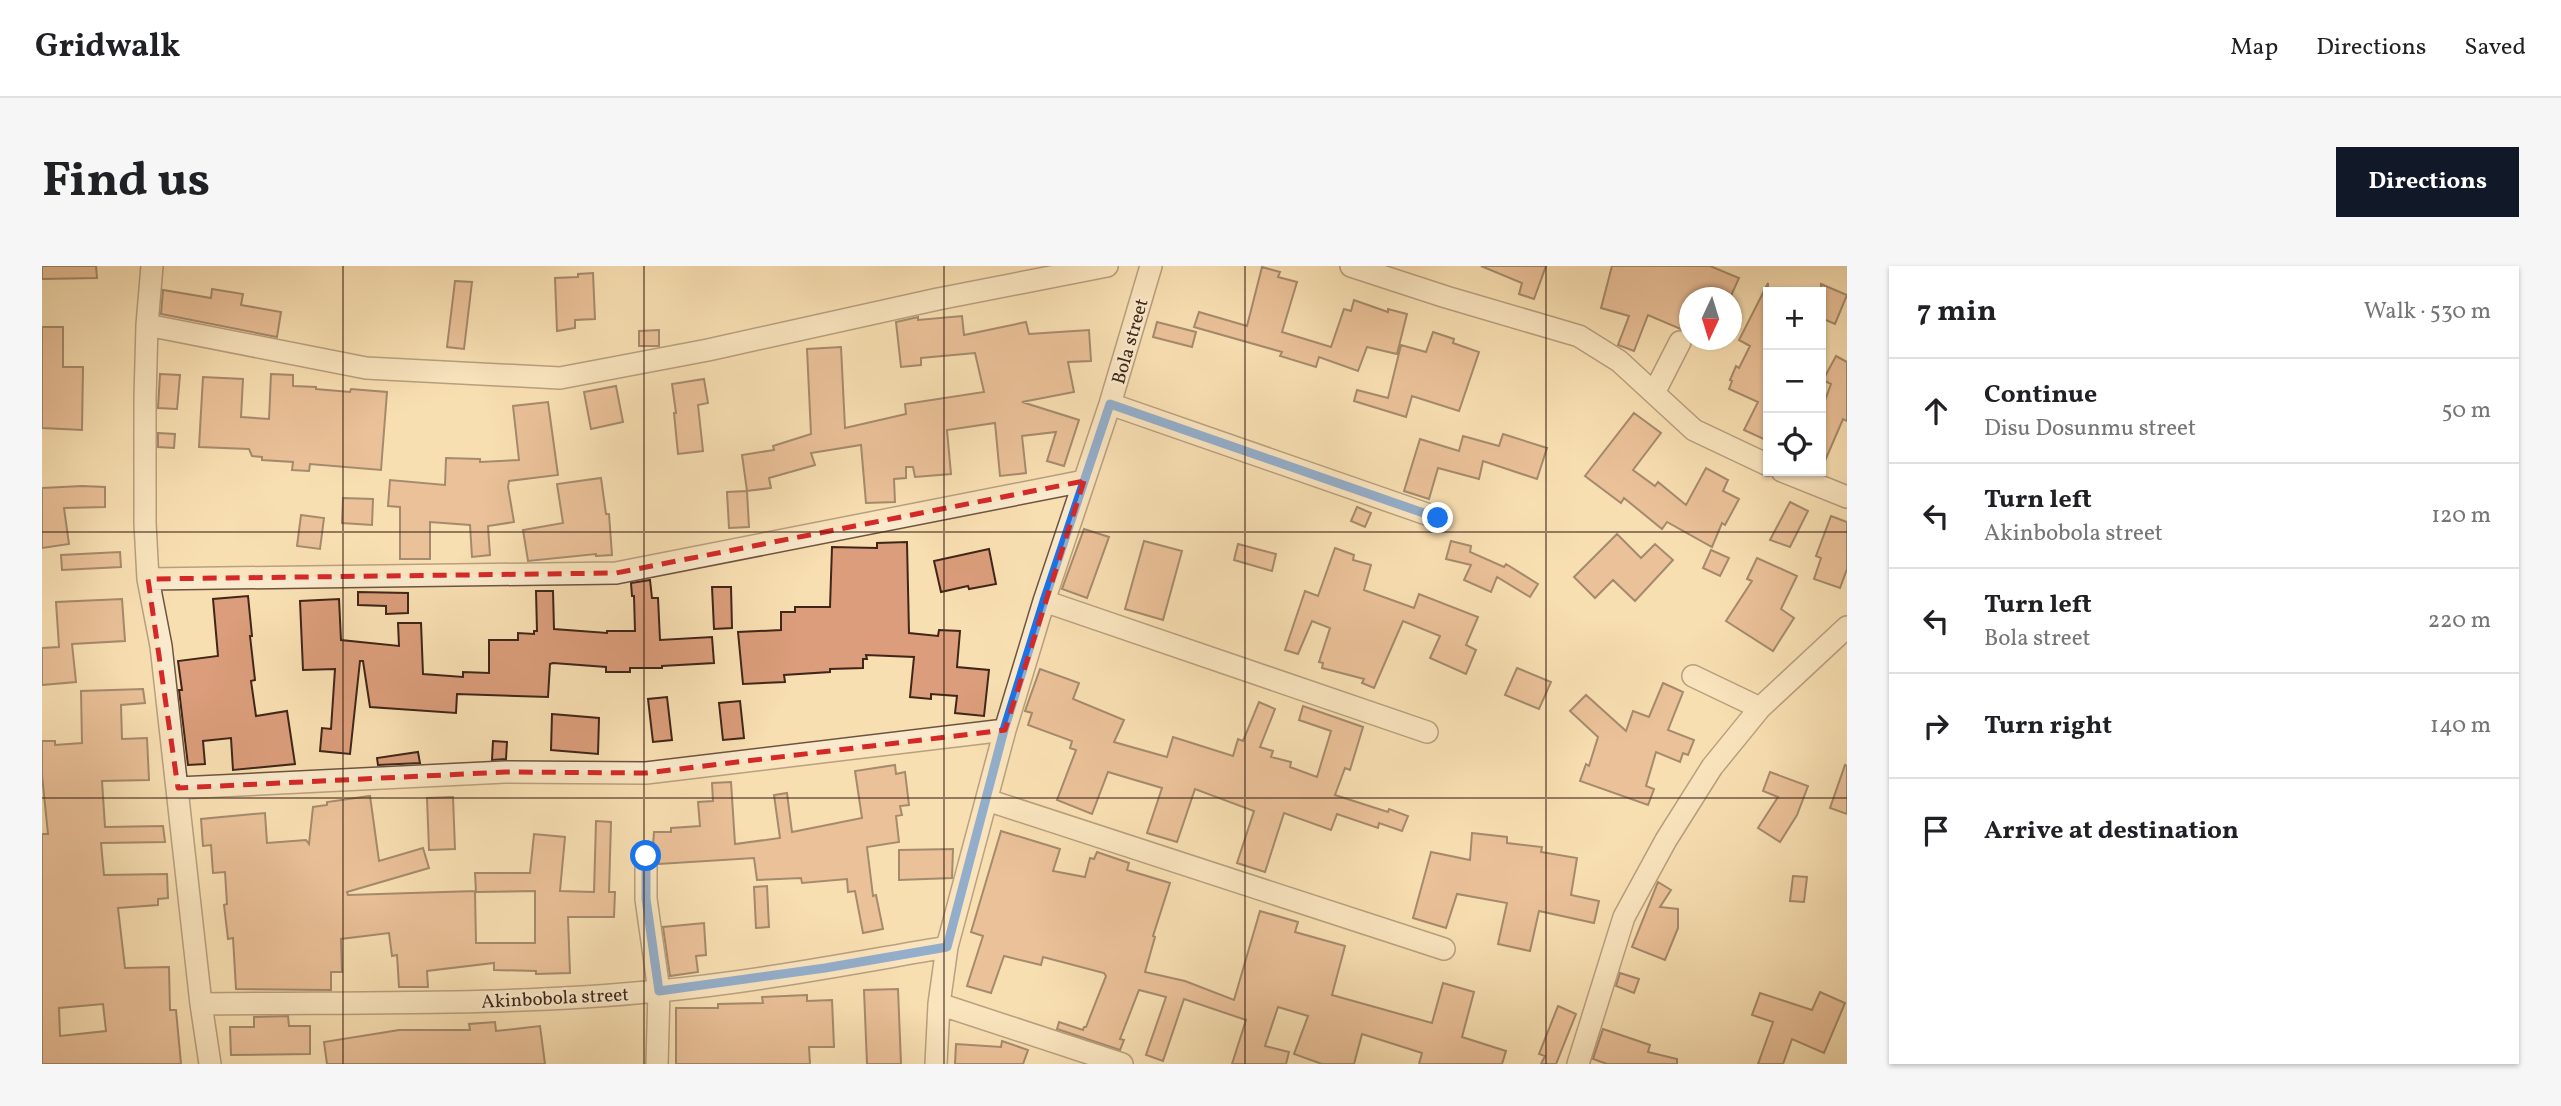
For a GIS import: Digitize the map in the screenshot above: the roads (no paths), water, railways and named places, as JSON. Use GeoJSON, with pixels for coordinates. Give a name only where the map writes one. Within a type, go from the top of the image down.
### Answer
{"type":"FeatureCollection","features":[{"type":"Feature","properties":{"kind":"street"},"geometry":{"type":"LineString","coordinates":[[152,266],[147,325],[144,470],[148,579],[161,646],[210,1064]]}},
{"type":"Feature","properties":{"kind":"street"},"geometry":{"type":"LineString","coordinates":[[147,325],[366,368],[560,377],[708,350],[938,299],[1107,266]]}},
{"type":"Feature","properties":{"kind":"street","name":"Bola street"},"geometry":{"type":"LineString","coordinates":[[936,1064],[939,1004],[947,947],[1004,730],[1110,404],[1151,266]]}},
{"type":"Feature","properties":{"kind":"street"},"geometry":{"type":"LineString","coordinates":[[1351,266],[1579,336],[1619,360],[1694,430],[1763,463]]}},
{"type":"Feature","properties":{"kind":"street"},"geometry":{"type":"LineString","coordinates":[[1654,393],[1679,344]]}},
{"type":"Feature","properties":{"kind":"street"},"geometry":{"type":"LineString","coordinates":[[1110,404],[1438,518]]}},
{"type":"Feature","properties":{"kind":"street"},"geometry":{"type":"LineString","coordinates":[[1794,476],[1847,497]]}},
{"type":"Feature","properties":{"kind":"street"},"geometry":{"type":"LineString","coordinates":[[148,579],[616,573],[1084,481]]}},
{"type":"Feature","properties":{"kind":"street"},"geometry":{"type":"LineString","coordinates":[[1044,601],[1427,732]]}},
{"type":"Feature","properties":{"kind":"street"},"geometry":{"type":"LineString","coordinates":[[1584,1062],[1624,917],[1666,840],[1706,778],[1760,708],[1847,627]]}},
{"type":"Feature","properties":{"kind":"street"},"geometry":{"type":"LineString","coordinates":[[1693,677],[1760,708]]}},
{"type":"Feature","properties":{"kind":"street"},"geometry":{"type":"LineString","coordinates":[[178,788],[505,772],[646,773],[1004,730]]}},
{"type":"Feature","properties":{"kind":"street"},"geometry":{"type":"LineString","coordinates":[[987,800],[1444,949]]}},
{"type":"Feature","properties":{"kind":"street"},"geometry":{"type":"LineString","coordinates":[[646,856],[646,899],[659,991],[657,1064]]}},
{"type":"Feature","properties":{"kind":"street","name":"Akinbobola street"},"geometry":{"type":"LineString","coordinates":[[201,1004],[549,999],[659,991],[825,968],[947,947]]}},
{"type":"Feature","properties":{"kind":"street"},"geometry":{"type":"LineString","coordinates":[[939,1004],[1122,1064]]}}]}
